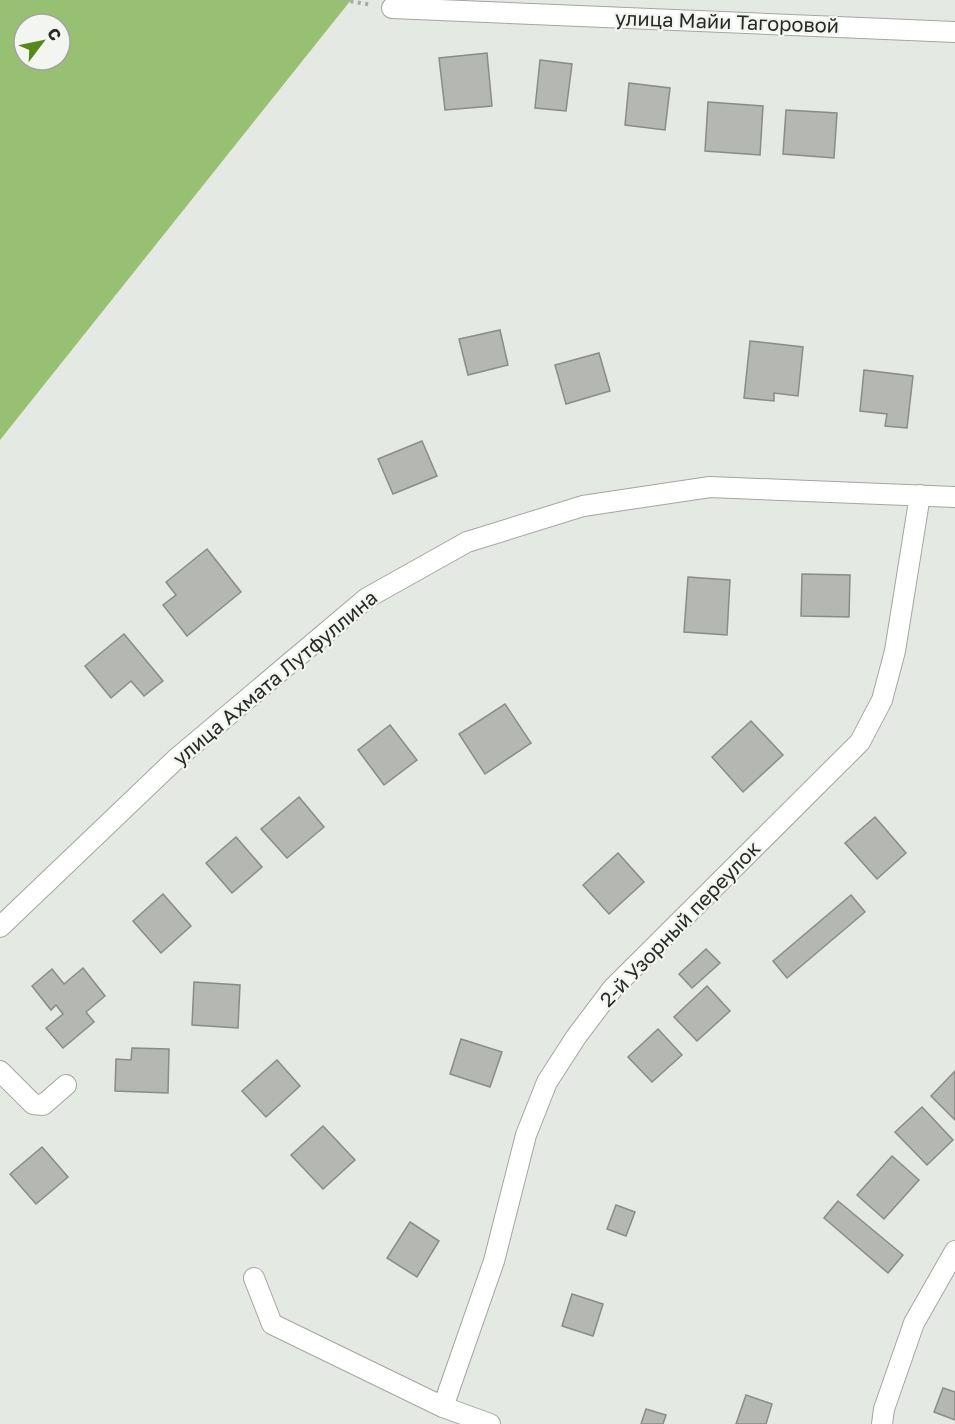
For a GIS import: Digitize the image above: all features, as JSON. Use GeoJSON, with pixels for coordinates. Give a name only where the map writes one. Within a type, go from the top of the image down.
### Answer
{"type":"FeatureCollection","features":[{"type":"Feature","properties":{"kind":"street","name":"улица Майи Тагоровой"},"geometry":{"type":"LineString","coordinates":[[392,8],[955,32]]}},
{"type":"Feature","properties":{"kind":"street","name":"улица Ахмата Лутфуллина"},"geometry":{"type":"LineString","coordinates":[[0,927],[176,759],[367,598],[467,542],[583,506],[710,487],[955,497]]}},
{"type":"Feature","properties":{"kind":"street","name":"2-й Узорный переулок"},"geometry":{"type":"LineString","coordinates":[[443,1407],[494,1260],[526,1135],[547,1082],[576,1037],[613,988],[860,742],[882,699],[895,651],[920,495]]}},
{"type":"Feature","properties":{"kind":"street"},"geometry":{"type":"LineString","coordinates":[[0,1071],[33,1104],[43,1105],[66,1085]]}},
{"type":"Feature","properties":{"kind":"street"},"geometry":{"type":"LineString","coordinates":[[882,1424],[884,1409],[915,1323],[955,1251]]}},
{"type":"Feature","properties":{"kind":"street"},"geometry":{"type":"LineString","coordinates":[[254,1278],[272,1324],[443,1407],[490,1424]]}},
{"type":"Feature","properties":{"kind":"path"},"geometry":{"type":"LineString","coordinates":[[343,0],[392,8]]}},
{"type":"Feature","properties":{"kind":"green space"},"geometry":{"type":"Polygon","coordinates":[[[0,0],[351,0],[0,440],[0,0]]]}},
{"type":"Feature","properties":{"kind":"building"},"geometry":{"type":"Polygon","coordinates":[[[487,53],[492,106],[445,110],[439,58],[487,53]]]}},
{"type":"Feature","properties":{"kind":"building"},"geometry":{"type":"Polygon","coordinates":[[[540,60],[572,64],[566,111],[535,108],[540,60]]]}},
{"type":"Feature","properties":{"kind":"building"},"geometry":{"type":"Polygon","coordinates":[[[629,83],[670,88],[665,130],[625,125],[629,83]]]}},
{"type":"Feature","properties":{"kind":"building"},"geometry":{"type":"Polygon","coordinates":[[[708,102],[763,106],[760,155],[705,151],[708,102]]]}},
{"type":"Feature","properties":{"kind":"building"},"geometry":{"type":"Polygon","coordinates":[[[786,110],[837,113],[834,158],[783,154],[786,110]]]}},
{"type":"Feature","properties":{"kind":"building"},"geometry":{"type":"Polygon","coordinates":[[[500,330],[508,365],[468,375],[459,339],[500,330]]]}},
{"type":"Feature","properties":{"kind":"building"},"geometry":{"type":"Polygon","coordinates":[[[750,341],[803,347],[798,396],[774,393],[774,401],[744,398],[750,341]]]}},
{"type":"Feature","properties":{"kind":"building"},"geometry":{"type":"Polygon","coordinates":[[[599,353],[610,391],[566,404],[555,365],[599,353]]]}},
{"type":"Feature","properties":{"kind":"building"},"geometry":{"type":"Polygon","coordinates":[[[864,370],[913,376],[907,428],[885,426],[887,414],[860,411],[864,370]]]}},
{"type":"Feature","properties":{"kind":"building"},"geometry":{"type":"Polygon","coordinates":[[[422,441],[437,476],[393,494],[378,459],[422,441]]]}},
{"type":"Feature","properties":{"kind":"building"},"geometry":{"type":"Polygon","coordinates":[[[207,549],[241,592],[187,636],[163,605],[176,595],[166,582],[207,549]]]}},
{"type":"Feature","properties":{"kind":"building"},"geometry":{"type":"Polygon","coordinates":[[[802,574],[850,575],[849,617],[801,616],[802,574]]]}},
{"type":"Feature","properties":{"kind":"building"},"geometry":{"type":"Polygon","coordinates":[[[688,577],[730,580],[727,635],[684,632],[688,577]]]}},
{"type":"Feature","properties":{"kind":"building"},"geometry":{"type":"Polygon","coordinates":[[[124,634],[163,681],[144,696],[131,681],[111,698],[85,666],[124,634]]]}},
{"type":"Feature","properties":{"kind":"building"},"geometry":{"type":"Polygon","coordinates":[[[505,704],[531,743],[485,774],[459,734],[505,704]]]}},
{"type":"Feature","properties":{"kind":"building"},"geometry":{"type":"Polygon","coordinates":[[[751,721],[783,755],[743,792],[712,757],[751,721]]]}},
{"type":"Feature","properties":{"kind":"building"},"geometry":{"type":"Polygon","coordinates":[[[390,725],[417,760],[384,785],[358,750],[390,725]]]}},
{"type":"Feature","properties":{"kind":"building"},"geometry":{"type":"Polygon","coordinates":[[[299,797],[324,827],[287,858],[261,829],[299,797]]]}},
{"type":"Feature","properties":{"kind":"building"},"geometry":{"type":"Polygon","coordinates":[[[875,817],[906,853],[877,879],[845,843],[875,817]]]}},
{"type":"Feature","properties":{"kind":"building"},"geometry":{"type":"Polygon","coordinates":[[[236,837],[262,867],[232,893],[206,863],[236,837]]]}},
{"type":"Feature","properties":{"kind":"building"},"geometry":{"type":"Polygon","coordinates":[[[618,853],[644,882],[609,914],[583,885],[618,853]]]}},
{"type":"Feature","properties":{"kind":"building"},"geometry":{"type":"Polygon","coordinates":[[[163,894],[191,926],[161,953],[133,921],[163,894]]]}},
{"type":"Feature","properties":{"kind":"building"},"geometry":{"type":"Polygon","coordinates":[[[851,895],[865,912],[787,978],[773,961],[851,895]]]}},
{"type":"Feature","properties":{"kind":"building"},"geometry":{"type":"Polygon","coordinates":[[[706,949],[720,963],[692,988],[679,974],[706,949]]]}},
{"type":"Feature","properties":{"kind":"building"},"geometry":{"type":"Polygon","coordinates":[[[83,968],[105,996],[86,1012],[94,1022],[63,1048],[46,1028],[63,1014],[56,1005],[51,1010],[32,986],[52,969],[64,984],[83,968]]]}},
{"type":"Feature","properties":{"kind":"building"},"geometry":{"type":"Polygon","coordinates":[[[194,982],[240,985],[238,1028],[192,1025],[194,982]]]}},
{"type":"Feature","properties":{"kind":"building"},"geometry":{"type":"Polygon","coordinates":[[[707,986],[730,1011],[697,1041],[674,1017],[707,986]]]}},
{"type":"Feature","properties":{"kind":"building"},"geometry":{"type":"Polygon","coordinates":[[[658,1029],[682,1055],[652,1082],[628,1057],[658,1029]]]}},
{"type":"Feature","properties":{"kind":"building"},"geometry":{"type":"Polygon","coordinates":[[[461,1039],[502,1052],[490,1087],[450,1074],[461,1039]]]}},
{"type":"Feature","properties":{"kind":"building"},"geometry":{"type":"Polygon","coordinates":[[[132,1048],[169,1049],[168,1093],[115,1091],[116,1059],[131,1060],[132,1048]]]}},
{"type":"Feature","properties":{"kind":"building"},"geometry":{"type":"Polygon","coordinates":[[[277,1060],[300,1086],[266,1117],[242,1091],[277,1060]]]}},
{"type":"Feature","properties":{"kind":"building"},"geometry":{"type":"Polygon","coordinates":[[[955,1071],[955,1120],[931,1096],[955,1071]]]}},
{"type":"Feature","properties":{"kind":"building"},"geometry":{"type":"Polygon","coordinates":[[[922,1107],[953,1140],[927,1165],[895,1132],[922,1107]]]}},
{"type":"Feature","properties":{"kind":"building"},"geometry":{"type":"Polygon","coordinates":[[[323,1126],[355,1160],[323,1189],[291,1155],[323,1126]]]}},
{"type":"Feature","properties":{"kind":"building"},"geometry":{"type":"Polygon","coordinates":[[[42,1147],[68,1177],[36,1204],[10,1174],[42,1147]]]}},
{"type":"Feature","properties":{"kind":"building"},"geometry":{"type":"Polygon","coordinates":[[[892,1156],[919,1180],[884,1219],[857,1195],[892,1156]]]}},
{"type":"Feature","properties":{"kind":"building"},"geometry":{"type":"Polygon","coordinates":[[[838,1201],[903,1255],[888,1273],[824,1218],[838,1201]]]}},
{"type":"Feature","properties":{"kind":"building"},"geometry":{"type":"Polygon","coordinates":[[[616,1205],[635,1212],[626,1236],[607,1229],[616,1205]]]}},
{"type":"Feature","properties":{"kind":"building"},"geometry":{"type":"Polygon","coordinates":[[[410,1222],[439,1241],[417,1277],[387,1258],[410,1222]]]}},
{"type":"Feature","properties":{"kind":"building"},"geometry":{"type":"Polygon","coordinates":[[[572,1294],[603,1304],[593,1336],[562,1326],[572,1294]]]}},
{"type":"Feature","properties":{"kind":"building"},"geometry":{"type":"Polygon","coordinates":[[[943,1388],[955,1392],[955,1420],[934,1412],[943,1388]]]}},
{"type":"Feature","properties":{"kind":"building"},"geometry":{"type":"Polygon","coordinates":[[[746,1395],[772,1404],[766,1424],[736,1424],[746,1395]]]}},
{"type":"Feature","properties":{"kind":"building"},"geometry":{"type":"Polygon","coordinates":[[[646,1409],[666,1415],[663,1424],[641,1424],[646,1409]]]}}]}
